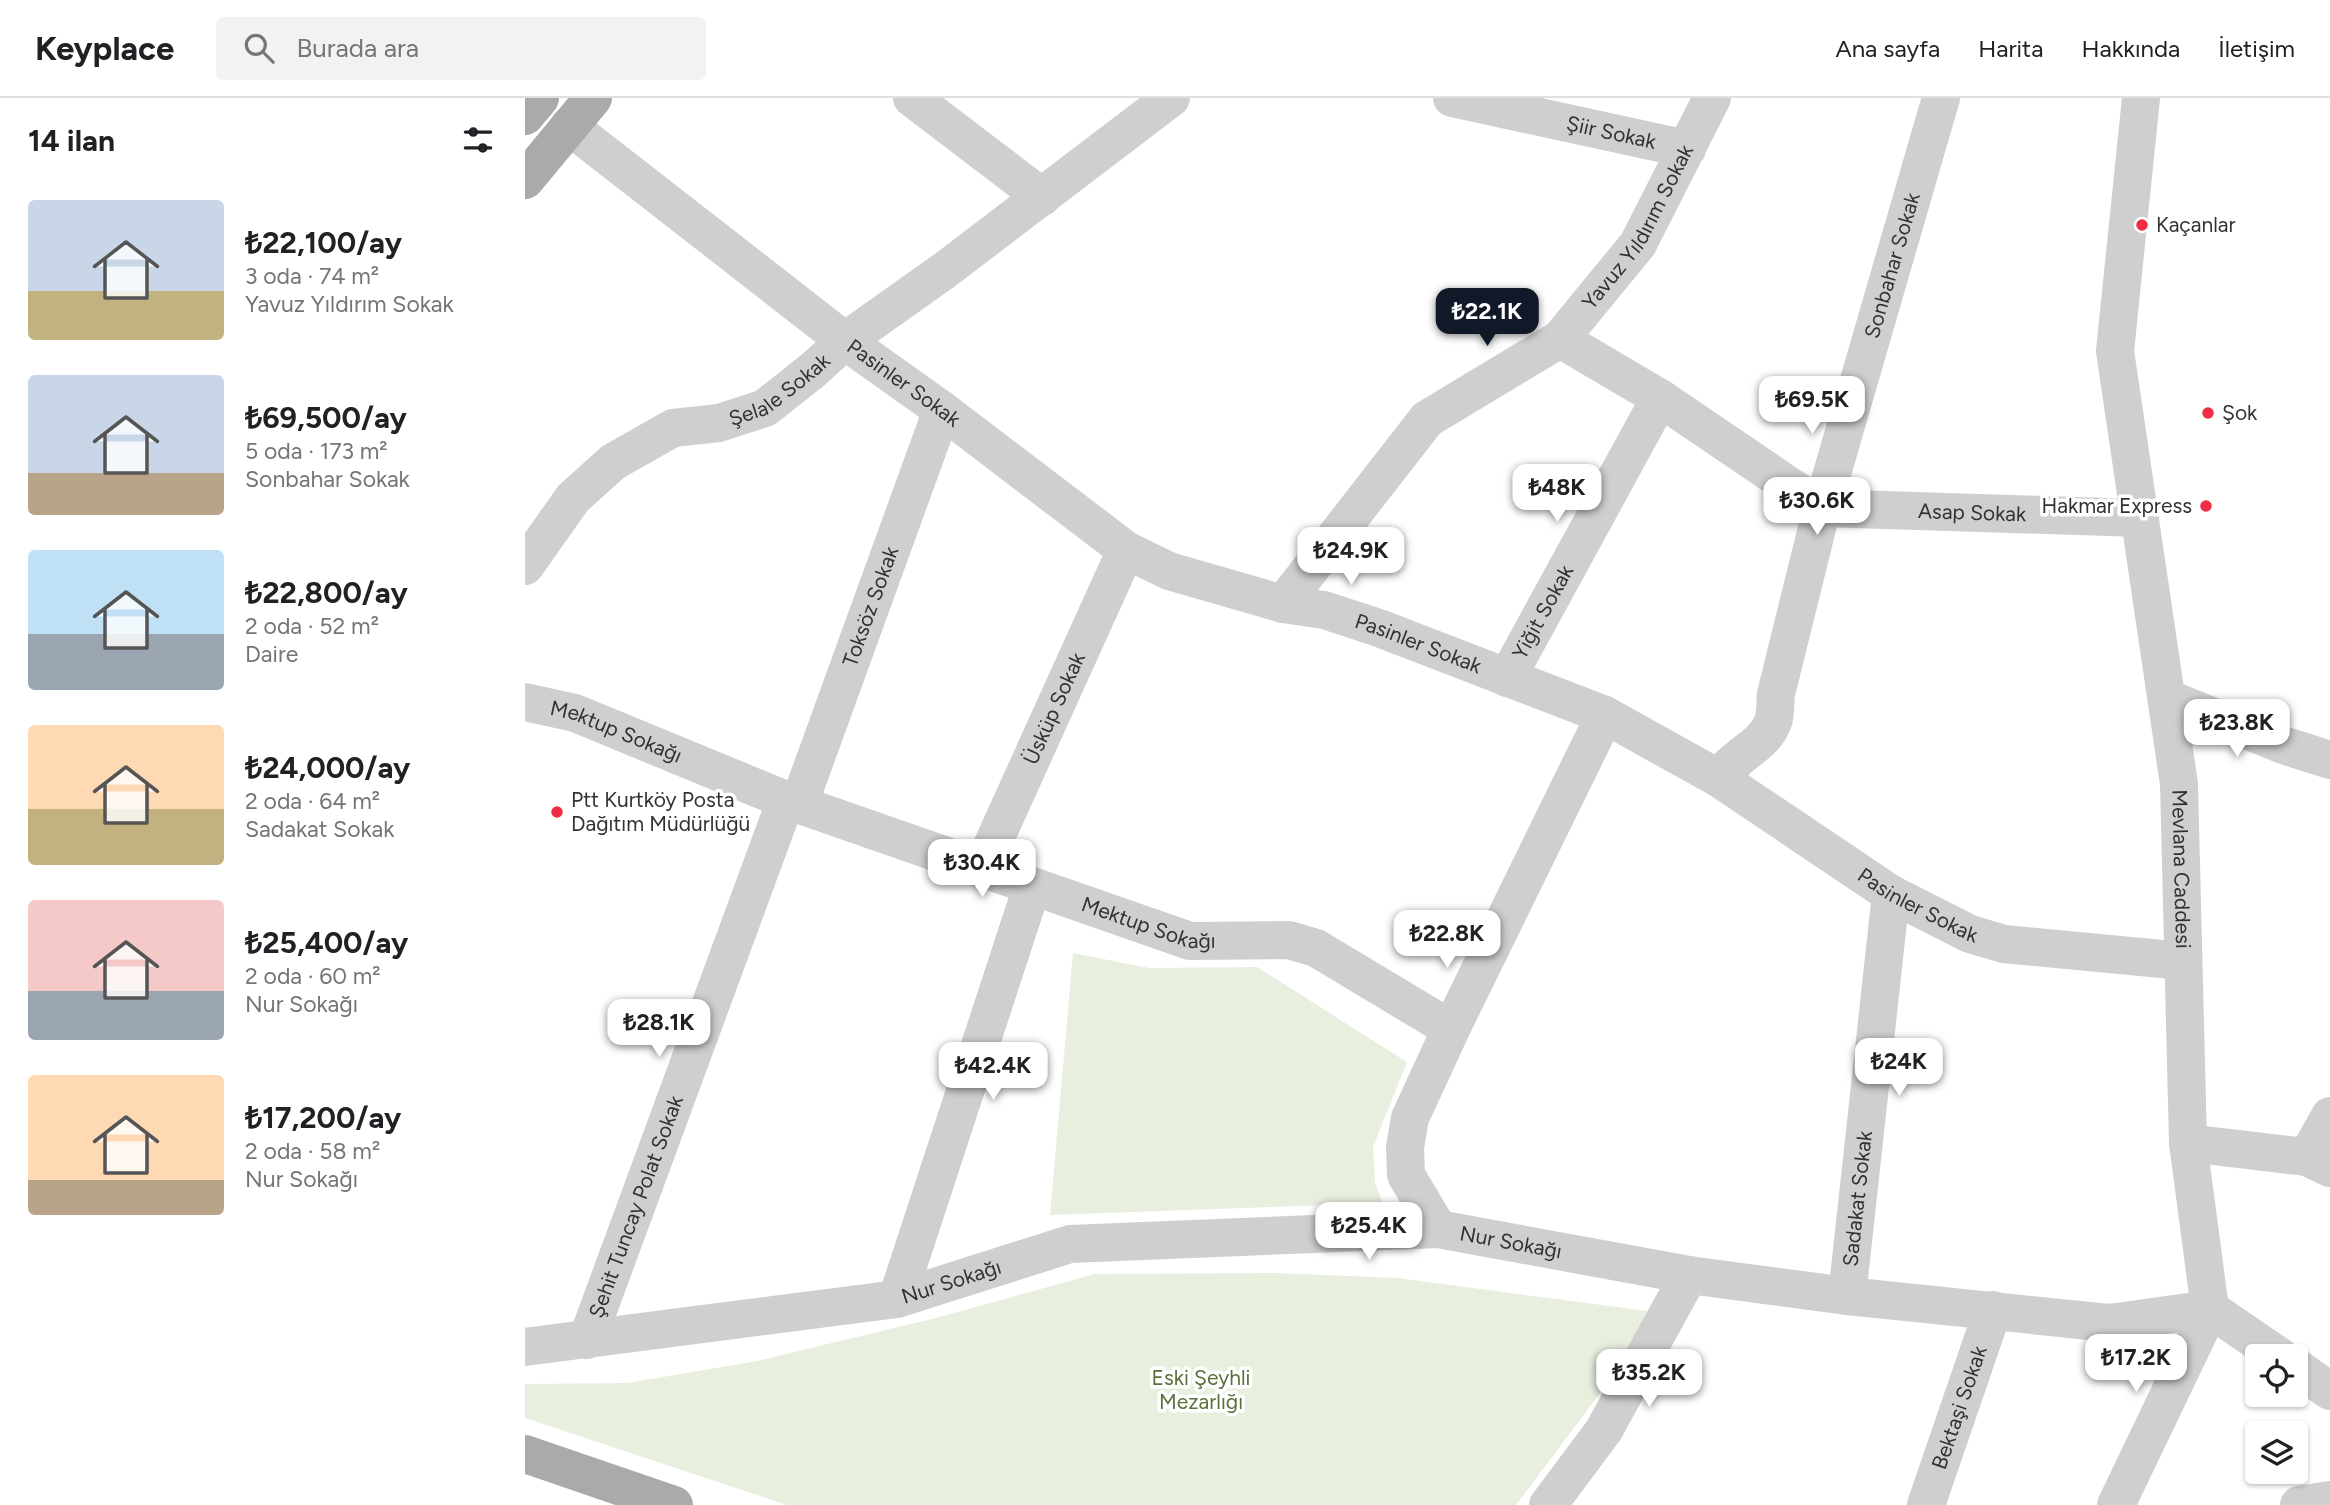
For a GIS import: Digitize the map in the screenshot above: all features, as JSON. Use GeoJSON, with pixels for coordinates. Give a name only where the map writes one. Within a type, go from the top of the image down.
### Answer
{"type":"FeatureCollection","features":[{"type":"Feature","properties":{"kind":"main road"},"geometry":{"type":"LineString","coordinates":[[525,116],[540,98]]}},
{"type":"Feature","properties":{"kind":"main road"},"geometry":{"type":"LineString","coordinates":[[525,180],[581,112]]}},
{"type":"Feature","properties":{"kind":"main road"},"geometry":{"type":"LineString","coordinates":[[525,1454],[674,1505]]}},
{"type":"Feature","properties":{"kind":"street"},"geometry":{"type":"LineString","coordinates":[[912,98],[1042,197]]}},
{"type":"Feature","properties":{"kind":"street","name":"Şelale Sokak"},"geometry":{"type":"LineString","coordinates":[[525,566],[573,498],[613,462],[673,428],[719,423],[765,408],[845,341],[945,270],[1171,98]]}},
{"type":"Feature","properties":{"kind":"street","name":"Şiir Sokak"},"geometry":{"type":"LineString","coordinates":[[1452,98],[1687,149]]}},
{"type":"Feature","properties":{"kind":"street","name":"Yavuz Yıldırım Sokak"},"geometry":{"type":"LineString","coordinates":[[1283,604],[1427,419],[1560,339],[1638,244],[1712,98]]}},
{"type":"Feature","properties":{"kind":"street","name":"Sonbahar Sokak"},"geometry":{"type":"LineString","coordinates":[[1720,779],[1725,769],[1763,740],[1774,721],[1776,694],[1822,508],[1941,98]]}},
{"type":"Feature","properties":{"kind":"street","name":"Mevlana Caddesi"},"geometry":{"type":"LineString","coordinates":[[2141,98],[2115,351],[2179,784],[2188,1143],[2210,1309]]}},
{"type":"Feature","properties":{"kind":"street","name":"Pasinler Sokak"},"geometry":{"type":"LineString","coordinates":[[581,112],[845,341],[942,410],[1126,550],[1169,571],[1283,604],[1324,610],[1379,628],[1605,715],[1720,779],[1891,894],[1970,934],[2004,944],[2183,961]]}},
{"type":"Feature","properties":{"kind":"street"},"geometry":{"type":"LineString","coordinates":[[1560,339],[1660,398],[1822,508]]}},
{"type":"Feature","properties":{"kind":"street","name":"Yiğit Sokak"},"geometry":{"type":"LineString","coordinates":[[1507,678],[1660,398]]}},
{"type":"Feature","properties":{"kind":"street","name":"Toksöz Sokak"},"geometry":{"type":"LineString","coordinates":[[793,802],[942,410]]}},
{"type":"Feature","properties":{"kind":"street","name":"Asap Sokak"},"geometry":{"type":"LineString","coordinates":[[1822,508],[2140,518]]}},
{"type":"Feature","properties":{"kind":"street","name":"Üsküp Sokak"},"geometry":{"type":"LineString","coordinates":[[982,868],[1126,550]]}},
{"type":"Feature","properties":{"kind":"street"},"geometry":{"type":"LineString","coordinates":[[2167,698],[2330,761]]}},
{"type":"Feature","properties":{"kind":"street","name":"Mektup Sokağı"},"geometry":{"type":"LineString","coordinates":[[525,702],[575,713],[793,802],[1190,941],[1289,940],[1316,948],[1451,1029]]}},
{"type":"Feature","properties":{"kind":"street"},"geometry":{"type":"LineString","coordinates":[[1438,1229],[1406,1175],[1405,1147],[1410,1118],[1605,715]]}},
{"type":"Feature","properties":{"kind":"street","name":"Şehit Tuncay Polat Sokak"},"geometry":{"type":"LineString","coordinates":[[587,1339],[793,802]]}},
{"type":"Feature","properties":{"kind":"street"},"geometry":{"type":"LineString","coordinates":[[897,1299],[1032,887]]}},
{"type":"Feature","properties":{"kind":"street","name":"Sadakat Sokak"},"geometry":{"type":"LineString","coordinates":[[1847,1296],[1891,894]]}},
{"type":"Feature","properties":{"kind":"street"},"geometry":{"type":"LineString","coordinates":[[2188,1143],[2318,1163],[2330,1116]]}},
{"type":"Feature","properties":{"kind":"street","name":"Nur Sokağı"},"geometry":{"type":"LineString","coordinates":[[525,1347],[897,1299],[1070,1244],[1438,1229],[1689,1275],[1847,1296],[2109,1323],[2210,1309]]}},
{"type":"Feature","properties":{"kind":"street"},"geometry":{"type":"LineString","coordinates":[[1548,1505],[1604,1430],[1689,1275]]}},
{"type":"Feature","properties":{"kind":"street"},"geometry":{"type":"LineString","coordinates":[[2116,1505],[2210,1309],[2262,1344]]}},
{"type":"Feature","properties":{"kind":"street","name":"Bektaşi Sokak"},"geometry":{"type":"LineString","coordinates":[[1926,1505],[1993,1310]]}},
{"type":"Feature","properties":{"kind":"street"},"geometry":{"type":"LineString","coordinates":[[2308,1375],[2330,1391]]}},
{"type":"Feature","properties":{"kind":"street"},"geometry":{"type":"LineString","coordinates":[[2299,1505],[2330,1500]]}},
{"type":"Feature","properties":{"kind":"green space"},"geometry":{"type":"Polygon","coordinates":[[[1073,953],[1149,968],[1257,967],[1407,1062],[1373,1147],[1375,1183],[1383,1203],[1050,1215],[1073,953]]]}},
{"type":"Feature","properties":{"kind":"green space","name":"Eski Şeyhli Mezarlığı"},"geometry":{"type":"Polygon","coordinates":[[[1274,1273],[1398,1278],[1647,1311],[1624,1361],[1516,1505],[787,1505],[525,1418],[525,1384],[628,1383],[757,1361],[936,1318],[1095,1274],[1274,1273]]]}},
{"type":"Feature","properties":{"kind":"place","name":"Kaçanlar"},"geometry":{"type":"Point","coordinates":[2142,225]}},
{"type":"Feature","properties":{"kind":"place","name":"Şok"},"geometry":{"type":"Point","coordinates":[2208,413]}},
{"type":"Feature","properties":{"kind":"place","name":"Hakmar Express"},"geometry":{"type":"Point","coordinates":[2206,506]}},
{"type":"Feature","properties":{"kind":"place","name":"Ptt Kurtköy Posta Dağıtım Müdürlüğü"},"geometry":{"type":"Point","coordinates":[557,812]}}]}
